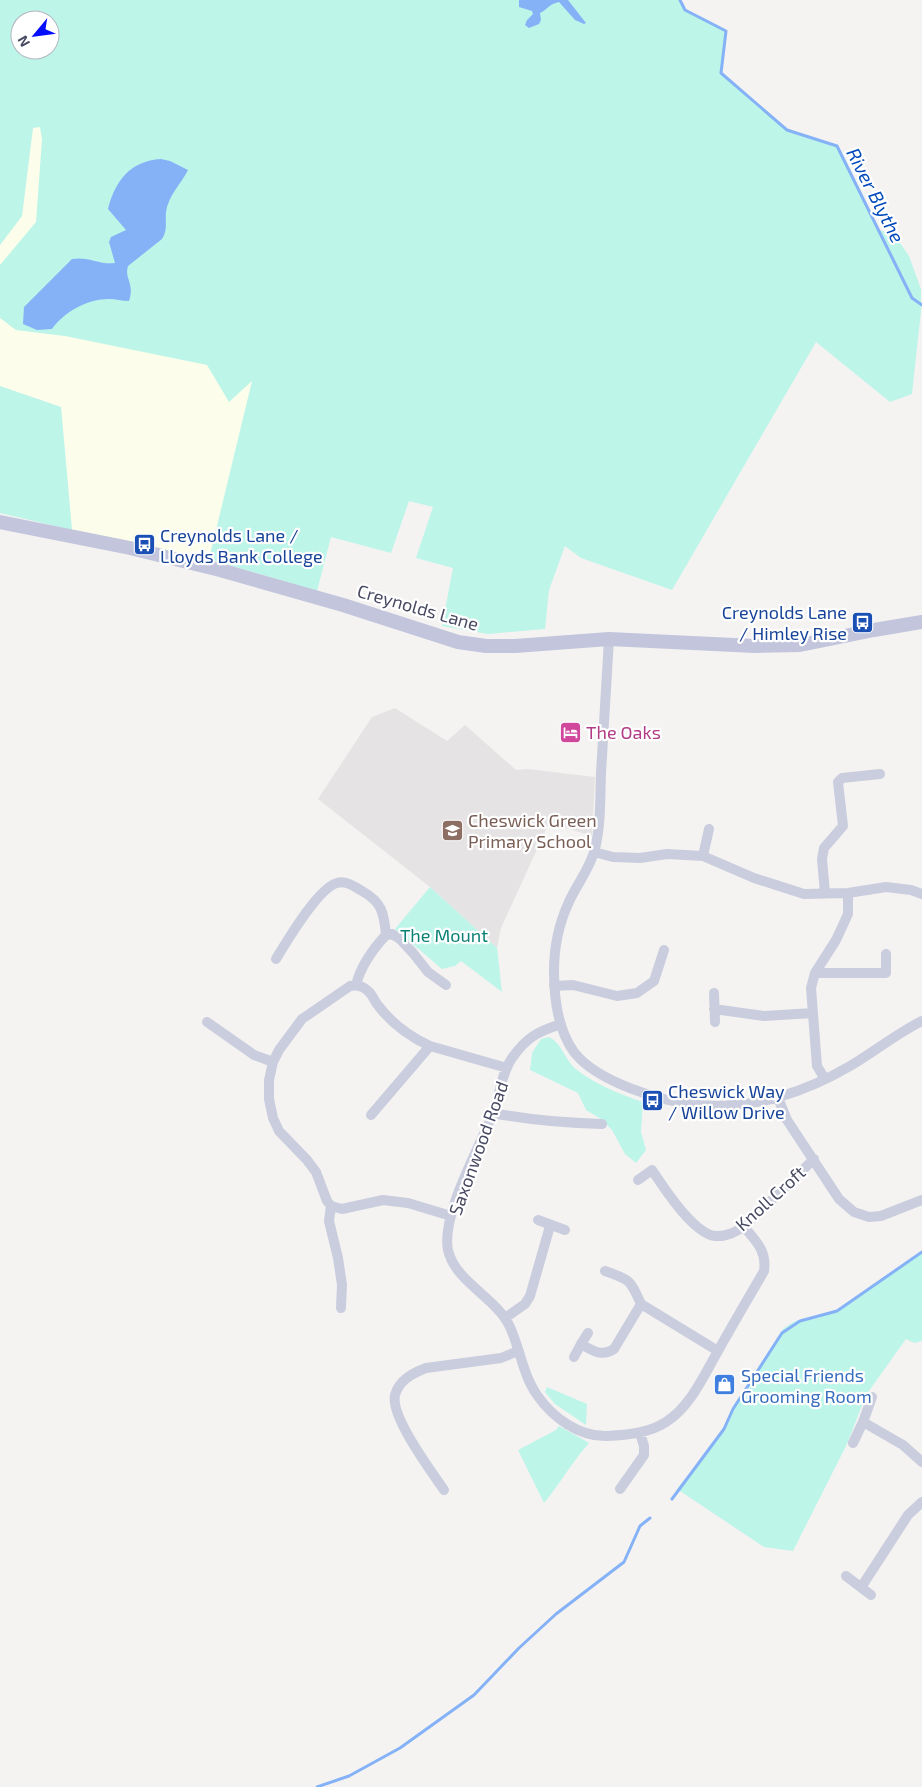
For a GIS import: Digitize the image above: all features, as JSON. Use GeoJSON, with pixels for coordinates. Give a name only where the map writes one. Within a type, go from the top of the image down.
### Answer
{"type":"FeatureCollection","features":[{"type":"Feature","properties":{"kind":"street","name":"Creynolds Lane"},"geometry":{"type":"LineString","coordinates":[[0,522],[130,548],[220,570],[343,605],[458,642],[486,646],[515,646],[608,639],[755,646],[800,645],[922,622]]}},
{"type":"Feature","properties":{"kind":"street"},"geometry":{"type":"LineString","coordinates":[[608,639],[600,824],[590,864],[568,904],[562,920],[554,956],[554,986],[561,1024],[573,1051],[593,1071],[640,1091],[698,1105],[731,1105],[778,1098],[825,1079],[850,1066],[902,1031],[922,1021]]}},
{"type":"Feature","properties":{"kind":"street"},"geometry":{"type":"LineString","coordinates":[[825,893],[822,859],[824,848],[843,826],[838,782],[842,778],[880,774]]}},
{"type":"Feature","properties":{"kind":"street"},"geometry":{"type":"LineString","coordinates":[[703,856],[709,829]]}},
{"type":"Feature","properties":{"kind":"street"},"geometry":{"type":"LineString","coordinates":[[594,852],[614,857],[640,858],[667,854],[703,856],[754,878],[804,894],[848,893],[886,887],[911,890],[922,894]]}},
{"type":"Feature","properties":{"kind":"street"},"geometry":{"type":"LineString","coordinates":[[276,959],[321,893],[336,883],[343,882],[354,886],[379,904],[384,914],[386,935]]}},
{"type":"Feature","properties":{"kind":"street"},"geometry":{"type":"LineString","coordinates":[[825,1079],[817,1066],[811,988],[815,973],[836,940],[848,914],[848,893]]}},
{"type":"Feature","properties":{"kind":"street"},"geometry":{"type":"LineString","coordinates":[[356,985],[359,971],[372,950],[386,935],[392,934],[400,939],[428,972],[446,985]]}},
{"type":"Feature","properties":{"kind":"street"},"geometry":{"type":"LineString","coordinates":[[554,986],[573,985],[617,996],[636,993],[654,981],[664,950]]}},
{"type":"Feature","properties":{"kind":"street"},"geometry":{"type":"LineString","coordinates":[[815,973],[886,973],[886,954]]}},
{"type":"Feature","properties":{"kind":"street"},"geometry":{"type":"LineString","coordinates":[[452,1216],[408,1203],[383,1200],[342,1209],[331,1206],[327,1201],[316,1172],[279,1131],[273,1118],[269,1099],[269,1080],[273,1062],[279,1050],[302,1019],[350,986],[356,985],[369,991],[376,1004],[393,1024],[418,1041],[507,1068]]}},
{"type":"Feature","properties":{"kind":"street"},"geometry":{"type":"LineString","coordinates":[[714,993],[715,1022]]}},
{"type":"Feature","properties":{"kind":"street"},"geometry":{"type":"LineString","coordinates":[[714,1009],[764,1016],[813,1013]]}},
{"type":"Feature","properties":{"kind":"street"},"geometry":{"type":"LineString","coordinates":[[207,1022],[254,1055],[273,1062]]}},
{"type":"Feature","properties":{"kind":"street","name":"Saxonwood Road"},"geometry":{"type":"LineString","coordinates":[[561,1024],[532,1036],[511,1059],[493,1114],[470,1162],[452,1216],[448,1237],[448,1250],[452,1261],[460,1272],[495,1305],[505,1318],[530,1383],[547,1407],[568,1426],[589,1434],[601,1436],[640,1432],[658,1426],[680,1410],[700,1382],[764,1271],[764,1251],[744,1227]]}},
{"type":"Feature","properties":{"kind":"street"},"geometry":{"type":"LineString","coordinates":[[371,1115],[430,1046]]}},
{"type":"Feature","properties":{"kind":"street"},"geometry":{"type":"LineString","coordinates":[[778,1098],[787,1120],[839,1198],[854,1212],[869,1217],[881,1216],[922,1200]]}},
{"type":"Feature","properties":{"kind":"street"},"geometry":{"type":"LineString","coordinates":[[493,1114],[533,1120],[602,1124]]}},
{"type":"Feature","properties":{"kind":"street","name":"Knoll Croft"},"geometry":{"type":"LineString","coordinates":[[638,1180],[652,1170],[691,1222],[705,1233],[715,1236],[725,1235],[744,1227],[814,1159]]}},
{"type":"Feature","properties":{"kind":"street"},"geometry":{"type":"LineString","coordinates":[[331,1206],[329,1221],[342,1284],[341,1308]]}},
{"type":"Feature","properties":{"kind":"street"},"geometry":{"type":"LineString","coordinates":[[538,1220],[564,1230]]}},
{"type":"Feature","properties":{"kind":"street"},"geometry":{"type":"LineString","coordinates":[[505,1318],[525,1304],[530,1296],[550,1226]]}},
{"type":"Feature","properties":{"kind":"street"},"geometry":{"type":"LineString","coordinates":[[605,1271],[632,1283],[641,1304],[718,1351]]}},
{"type":"Feature","properties":{"kind":"street"},"geometry":{"type":"LineString","coordinates":[[581,1344],[602,1354],[614,1349],[641,1304]]}},
{"type":"Feature","properties":{"kind":"street"},"geometry":{"type":"LineString","coordinates":[[574,1357],[588,1333]]}},
{"type":"Feature","properties":{"kind":"street"},"geometry":{"type":"LineString","coordinates":[[444,1490],[418,1452],[398,1417],[395,1396],[399,1386],[415,1373],[426,1368],[501,1358],[518,1351]]}},
{"type":"Feature","properties":{"kind":"street"},"geometry":{"type":"LineString","coordinates":[[853,1443],[872,1397]]}},
{"type":"Feature","properties":{"kind":"street"},"geometry":{"type":"LineString","coordinates":[[863,1422],[903,1445],[922,1462]]}},
{"type":"Feature","properties":{"kind":"street"},"geometry":{"type":"LineString","coordinates":[[620,1489],[644,1455],[644,1446],[640,1432]]}},
{"type":"Feature","properties":{"kind":"street"},"geometry":{"type":"LineString","coordinates":[[862,1586],[908,1515],[922,1502]]}},
{"type":"Feature","properties":{"kind":"street"},"geometry":{"type":"LineString","coordinates":[[846,1576],[862,1586],[871,1595]]}},
{"type":"Feature","properties":{"kind":"shaded area"},"geometry":{"type":"Polygon","coordinates":[[[204,107],[253,380],[209,559],[72,530],[61,407],[0,386],[0,245],[22,216],[33,127],[204,107]]]}},
{"type":"Feature","properties":{"kind":"shaded area","name":"Cheswick Green Primary School"},"geometry":{"type":"Polygon","coordinates":[[[395,708],[447,741],[465,725],[516,770],[528,769],[595,777],[592,836],[549,823],[501,928],[497,948],[430,887],[318,799],[372,717],[395,708]]]}},
{"type":"Feature","properties":{"kind":"green space"},"geometry":{"type":"Polygon","coordinates":[[[0,0],[680,0],[685,10],[726,31],[721,73],[787,130],[837,146],[879,230],[894,234],[909,256],[921,289],[921,311],[912,394],[890,402],[816,342],[672,590],[581,558],[565,546],[549,590],[545,629],[488,634],[442,626],[453,568],[416,558],[433,507],[409,501],[391,553],[331,537],[317,591],[209,559],[252,381],[229,402],[207,365],[65,336],[16,330],[0,318],[0,265],[36,222],[42,139],[40,127],[33,128],[22,216],[0,245],[0,0]]]}},
{"type":"Feature","properties":{"kind":"green space"},"geometry":{"type":"Polygon","coordinates":[[[0,386],[61,407],[72,530],[0,513],[0,386]]]}},
{"type":"Feature","properties":{"kind":"green space","name":"The Mount"},"geometry":{"type":"Polygon","coordinates":[[[430,887],[497,948],[502,992],[461,961],[455,966],[442,969],[395,929],[430,887]]]}},
{"type":"Feature","properties":{"kind":"green space"},"geometry":{"type":"Polygon","coordinates":[[[549,1037],[557,1043],[572,1065],[591,1080],[643,1102],[641,1132],[646,1150],[636,1163],[625,1154],[612,1130],[601,1119],[586,1110],[578,1093],[530,1070],[532,1053],[541,1039],[549,1037]]]}},
{"type":"Feature","properties":{"kind":"green space"},"geometry":{"type":"Polygon","coordinates":[[[922,1252],[922,1341],[914,1343],[906,1339],[866,1395],[847,1444],[793,1551],[764,1547],[677,1489],[715,1442],[731,1410],[783,1329],[798,1320],[814,1319],[837,1311],[922,1252]]]}},
{"type":"Feature","properties":{"kind":"green space"},"geometry":{"type":"Polygon","coordinates":[[[547,1387],[587,1404],[586,1425],[555,1404],[545,1392],[547,1387]]]}},
{"type":"Feature","properties":{"kind":"green space"},"geometry":{"type":"Polygon","coordinates":[[[559,1426],[589,1443],[544,1503],[518,1450],[556,1430],[559,1426]]]}},
{"type":"Feature","properties":{"kind":"water"},"geometry":{"type":"Polygon","coordinates":[[[519,0],[568,0],[586,23],[575,20],[559,2],[540,13],[541,20],[539,24],[529,28],[525,25],[533,14],[532,11],[519,7],[519,0]]]}},
{"type":"Feature","properties":{"kind":"water"},"geometry":{"type":"Polygon","coordinates":[[[161,159],[170,161],[188,170],[167,206],[166,226],[162,239],[128,266],[127,274],[131,290],[129,301],[109,299],[84,304],[63,317],[52,329],[37,330],[23,324],[24,307],[72,259],[78,258],[115,263],[109,242],[111,237],[126,230],[108,209],[111,199],[120,181],[132,168],[161,159]]]}},
{"type":"Feature","properties":{"kind":"waterway","name":"River Blythe"},"geometry":{"type":"LineString","coordinates":[[680,0],[685,10],[726,31],[721,73],[787,130],[837,146],[912,298],[922,305]]}},
{"type":"Feature","properties":{"kind":"waterway"},"geometry":{"type":"LineString","coordinates":[[672,1499],[724,1429],[733,1409],[782,1333],[800,1321],[837,1311],[922,1252]]}},
{"type":"Feature","properties":{"kind":"waterway"},"geometry":{"type":"LineString","coordinates":[[317,1787],[349,1776],[400,1748],[474,1695],[519,1648],[556,1614],[624,1562],[640,1526],[650,1518]]}},
{"type":"Feature","properties":{"kind":"place","name":"Creynolds Lane / Lloyds Bank College"},"geometry":{"type":"Point","coordinates":[144,545]}},
{"type":"Feature","properties":{"kind":"place","name":"Creynolds Lane / Himley Rise"},"geometry":{"type":"Point","coordinates":[863,622]}},
{"type":"Feature","properties":{"kind":"place","name":"The Oaks"},"geometry":{"type":"Point","coordinates":[570,732]}},
{"type":"Feature","properties":{"kind":"place","name":"Cheswick Green Primary School"},"geometry":{"type":"Point","coordinates":[452,830]}},
{"type":"Feature","properties":{"kind":"place","name":"Cheswick Way / Willow Drive"},"geometry":{"type":"Point","coordinates":[652,1101]}},
{"type":"Feature","properties":{"kind":"place","name":"Special Friends Grooming Room"},"geometry":{"type":"Point","coordinates":[725,1385]}}]}
